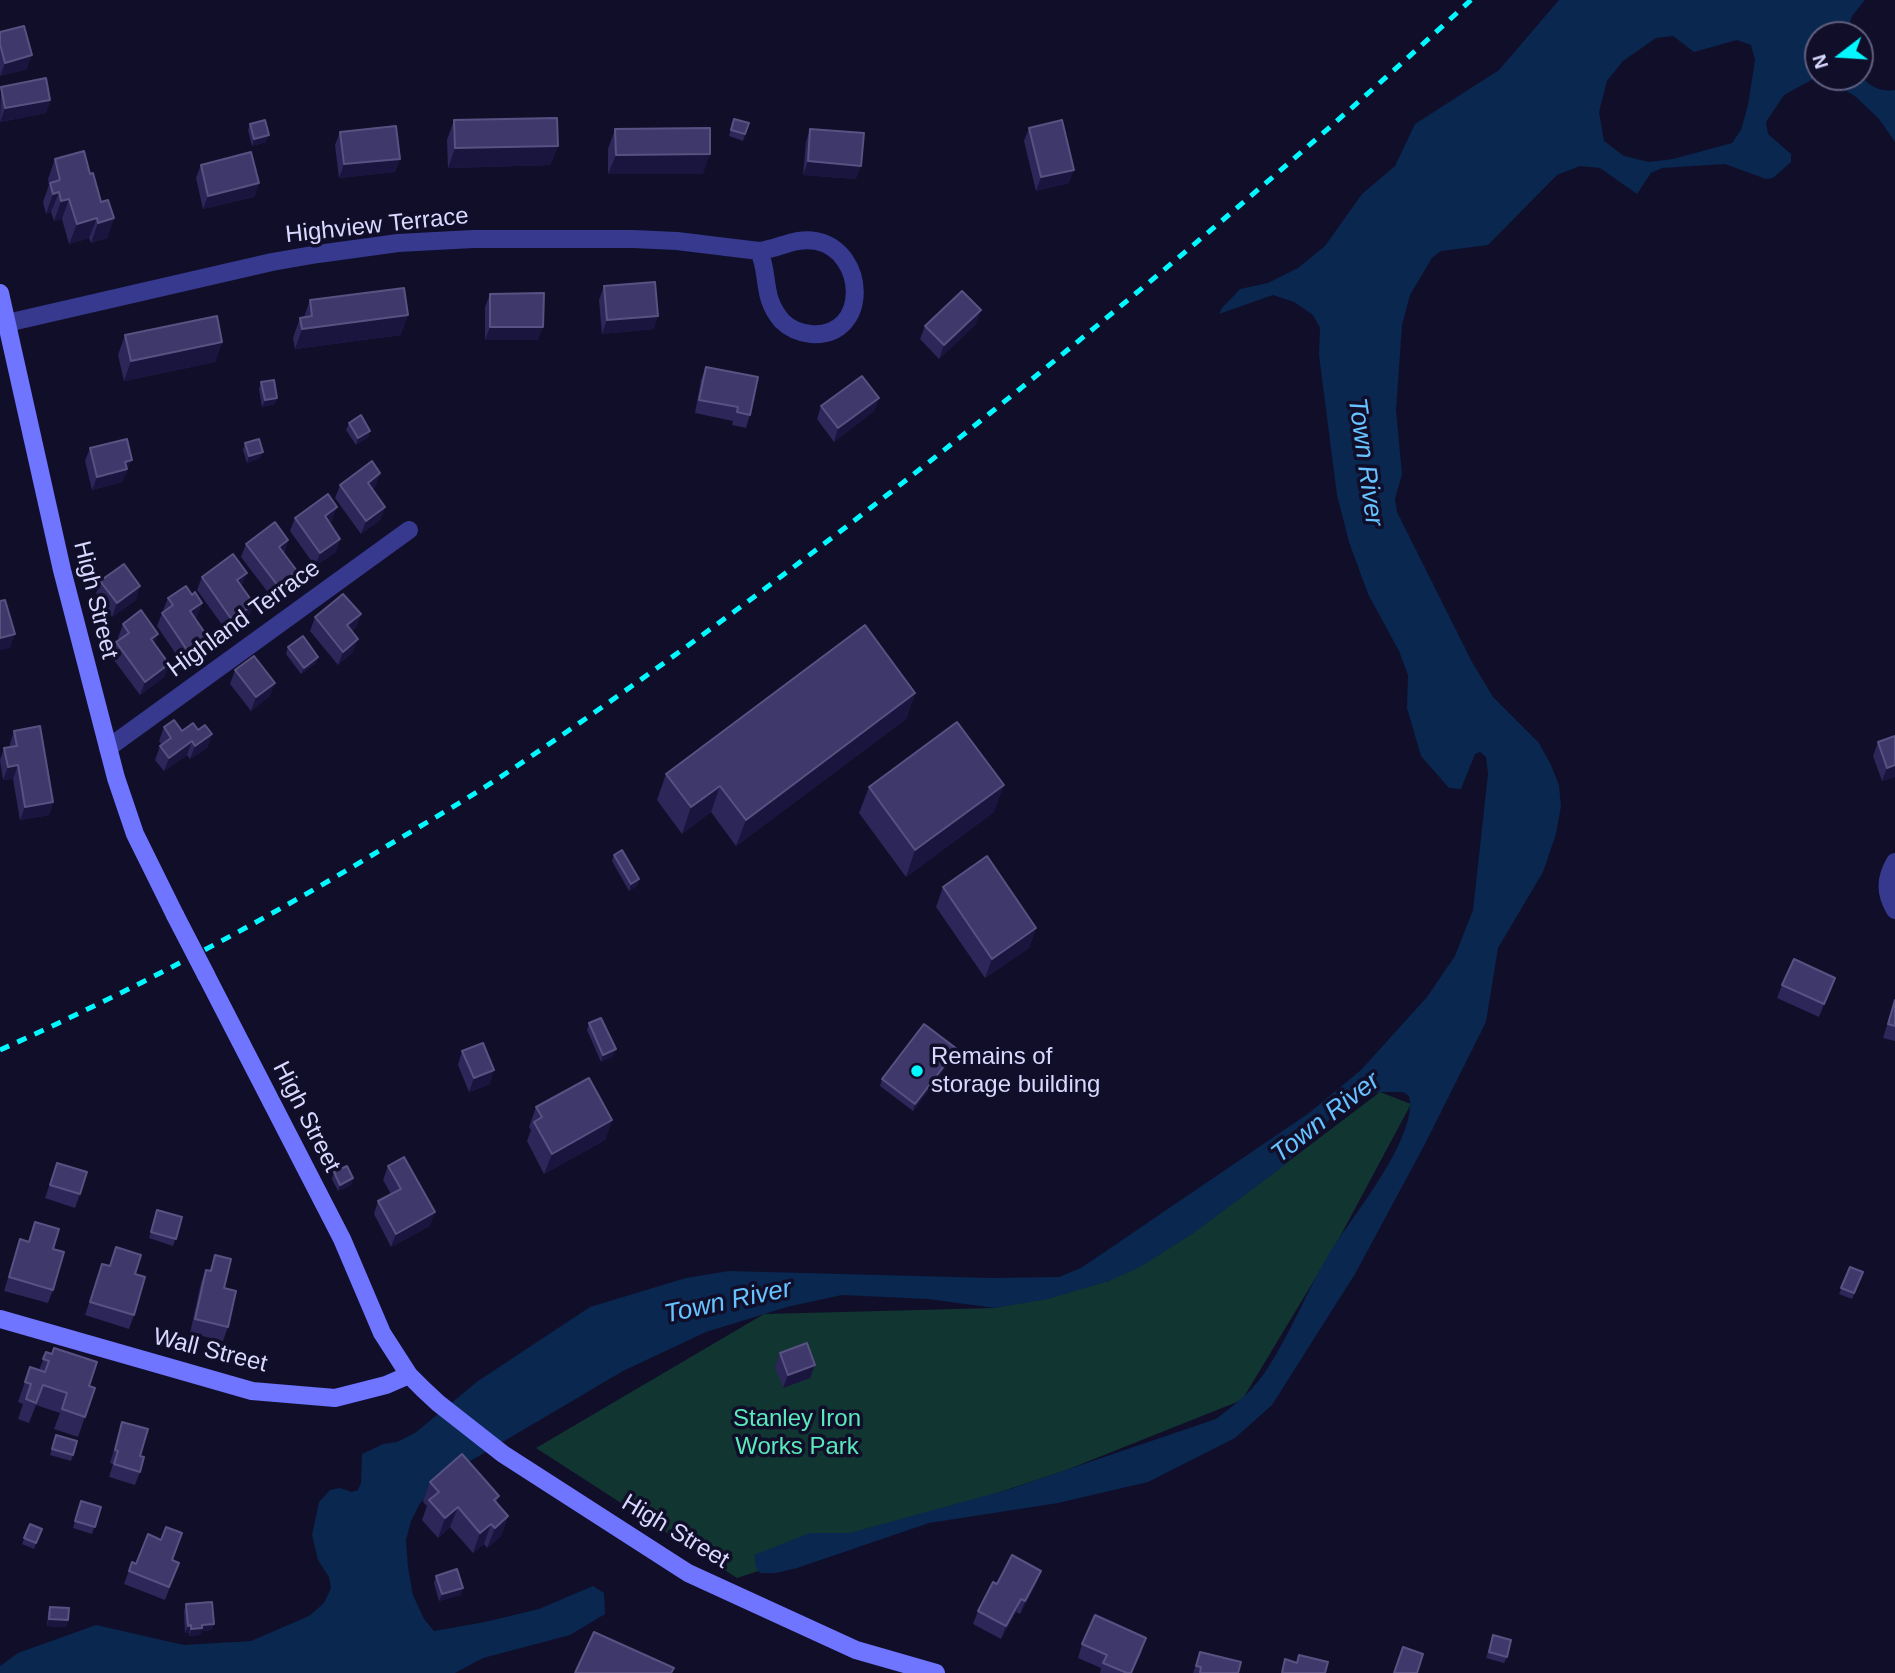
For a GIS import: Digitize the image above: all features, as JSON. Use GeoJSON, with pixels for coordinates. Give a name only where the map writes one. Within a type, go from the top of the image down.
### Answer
{"type":"FeatureCollection","features":[{"type":"Feature","properties":{"kind":"street","name":"Highview Terrace"},"geometry":{"type":"LineString","coordinates":[[7,323],[272,262],[398,243],[633,239],[677,241],[759,251],[798,240],[828,244],[839,253],[854,278],[855,300],[847,319],[840,327],[819,335],[793,330],[783,321],[767,296],[764,262],[759,251]]}},
{"type":"Feature","properties":{"kind":"street","name":"High Street"},"geometry":{"type":"LineString","coordinates":[[0,293],[62,570],[108,748],[135,834],[342,1239],[382,1333],[409,1375],[438,1403],[503,1454],[688,1573],[856,1650],[936,1673]]}},
{"type":"Feature","properties":{"kind":"street","name":"Highland Terrace"},"geometry":{"type":"LineString","coordinates":[[108,748],[409,530]]}},
{"type":"Feature","properties":{"kind":"street"},"geometry":{"type":"LineString","coordinates":[[1895,862],[1886,886],[1889,900],[1895,910]]}},
{"type":"Feature","properties":{"kind":"street","name":"Wall Street"},"geometry":{"type":"LineString","coordinates":[[0,1319],[252,1391],[335,1398],[386,1385],[409,1375]]}},
{"type":"Feature","properties":{"kind":"green space","name":"Stanley Iron Works Park"},"geometry":{"type":"Polygon","coordinates":[[[1380,1092],[1411,1104],[1336,1244],[1242,1400],[1064,1471],[737,1578],[536,1448],[764,1314],[995,1308],[1109,1281],[1264,1180],[1380,1092]]]}},
{"type":"Feature","properties":{"kind":"water","name":"Town River"},"geometry":{"type":"Polygon","coordinates":[[[1559,0],[1865,0],[1850,21],[1804,21],[1804,84],[1784,95],[1766,122],[1768,134],[1791,154],[1791,162],[1773,178],[1766,179],[1725,164],[1662,168],[1651,173],[1637,194],[1600,168],[1580,166],[1557,175],[1488,245],[1441,251],[1432,258],[1410,295],[1402,325],[1396,410],[1402,474],[1395,499],[1397,512],[1472,662],[1493,697],[1539,743],[1559,785],[1561,806],[1556,834],[1543,872],[1498,948],[1486,1022],[1425,1144],[1355,1274],[1272,1405],[1235,1438],[1148,1482],[1058,1503],[929,1523],[776,1573],[760,1573],[756,1568],[754,1555],[810,1533],[850,1533],[1010,1489],[1216,1419],[1245,1395],[1264,1374],[1330,1252],[1394,1154],[1409,1113],[1409,1096],[1403,1092],[1380,1092],[1348,1101],[1281,1168],[1195,1232],[1142,1266],[1109,1281],[1048,1299],[995,1308],[928,1299],[842,1295],[787,1307],[706,1332],[623,1371],[467,1463],[420,1503],[411,1521],[406,1540],[408,1567],[413,1595],[424,1619],[434,1631],[485,1622],[539,1609],[593,1586],[604,1593],[605,1614],[570,1635],[483,1658],[455,1673],[0,1673],[0,1666],[18,1653],[96,1625],[184,1645],[251,1641],[309,1616],[324,1603],[331,1588],[329,1577],[318,1560],[312,1535],[319,1502],[330,1490],[358,1490],[361,1483],[362,1454],[415,1433],[478,1381],[590,1307],[686,1278],[729,1271],[991,1278],[1059,1277],[1081,1268],[1309,1113],[1361,1070],[1427,997],[1455,956],[1473,910],[1488,774],[1486,757],[1480,752],[1475,754],[1461,789],[1449,788],[1421,756],[1407,708],[1408,675],[1399,651],[1368,594],[1349,542],[1337,495],[1319,355],[1320,328],[1313,315],[1294,302],[1273,295],[1219,314],[1240,289],[1268,283],[1298,268],[1325,246],[1362,194],[1395,166],[1415,124],[1499,70],[1559,0]],[[1673,36],[1656,38],[1623,61],[1607,81],[1599,112],[1604,141],[1624,156],[1649,162],[1673,159],[1732,143],[1741,130],[1748,105],[1755,60],[1751,45],[1737,40],[1694,52],[1673,36]]]}},
{"type":"Feature","properties":{"kind":"water"},"geometry":{"type":"Polygon","coordinates":[[[1874,87],[1895,90],[1895,142],[1879,119],[1846,91],[1874,91],[1874,87]]]}},
{"type":"Feature","properties":{"kind":"building"},"geometry":{"type":"Polygon","coordinates":[[[24,26],[32,55],[5,63],[0,32],[24,26]]]}},
{"type":"Feature","properties":{"kind":"building"},"geometry":{"type":"Polygon","coordinates":[[[46,78],[50,100],[5,108],[1,87],[46,78]]]}},
{"type":"Feature","properties":{"kind":"building"},"geometry":{"type":"Polygon","coordinates":[[[557,118],[558,146],[455,148],[454,120],[557,118]]]}},
{"type":"Feature","properties":{"kind":"building"},"geometry":{"type":"Polygon","coordinates":[[[734,119],[749,123],[745,134],[731,130],[734,119]]]}},
{"type":"Feature","properties":{"kind":"building"},"geometry":{"type":"Polygon","coordinates":[[[265,120],[269,135],[254,139],[250,124],[265,120]]]}},
{"type":"Feature","properties":{"kind":"building"},"geometry":{"type":"Polygon","coordinates":[[[1062,120],[1074,170],[1041,177],[1029,128],[1062,120]]]}},
{"type":"Feature","properties":{"kind":"building"},"geometry":{"type":"Polygon","coordinates":[[[396,126],[400,159],[344,164],[340,132],[396,126]]]}},
{"type":"Feature","properties":{"kind":"building"},"geometry":{"type":"Polygon","coordinates":[[[710,128],[710,154],[616,155],[615,129],[710,128]]]}},
{"type":"Feature","properties":{"kind":"building"},"geometry":{"type":"Polygon","coordinates":[[[810,129],[864,133],[861,166],[808,161],[810,129]]]}},
{"type":"Feature","properties":{"kind":"building"},"geometry":{"type":"Polygon","coordinates":[[[84,151],[101,202],[108,200],[114,218],[98,223],[97,218],[77,224],[69,199],[61,201],[59,192],[53,194],[50,183],[60,180],[55,159],[84,151]]]}},
{"type":"Feature","properties":{"kind":"building"},"geometry":{"type":"Polygon","coordinates":[[[251,152],[259,183],[208,196],[201,165],[251,152]]]}},
{"type":"Feature","properties":{"kind":"building"},"geometry":{"type":"Polygon","coordinates":[[[655,282],[658,316],[607,320],[604,286],[655,282]]]}},
{"type":"Feature","properties":{"kind":"building"},"geometry":{"type":"Polygon","coordinates":[[[404,288],[408,315],[302,329],[300,318],[312,316],[310,300],[404,288]]]}},
{"type":"Feature","properties":{"kind":"building"},"geometry":{"type":"Polygon","coordinates":[[[962,291],[981,310],[944,345],[925,326],[962,291]]]}},
{"type":"Feature","properties":{"kind":"building"},"geometry":{"type":"Polygon","coordinates":[[[544,293],[543,327],[490,327],[490,294],[544,293]]]}},
{"type":"Feature","properties":{"kind":"building"},"geometry":{"type":"Polygon","coordinates":[[[217,316],[222,342],[131,361],[125,335],[217,316]]]}},
{"type":"Feature","properties":{"kind":"building"},"geometry":{"type":"Polygon","coordinates":[[[706,367],[758,377],[750,415],[737,412],[738,407],[699,400],[706,367]]]}},
{"type":"Feature","properties":{"kind":"building"},"geometry":{"type":"Polygon","coordinates":[[[862,376],[879,398],[838,428],[821,406],[862,376]]]}},
{"type":"Feature","properties":{"kind":"building"},"geometry":{"type":"Polygon","coordinates":[[[274,380],[277,398],[265,400],[261,382],[274,380]]]}},
{"type":"Feature","properties":{"kind":"building"},"geometry":{"type":"Polygon","coordinates":[[[361,415],[370,431],[358,438],[349,423],[361,415]]]}},
{"type":"Feature","properties":{"kind":"building"},"geometry":{"type":"Polygon","coordinates":[[[127,439],[132,460],[125,462],[127,469],[97,477],[90,448],[127,439]]]}},
{"type":"Feature","properties":{"kind":"building"},"geometry":{"type":"Polygon","coordinates":[[[259,439],[263,452],[249,456],[245,443],[259,439]]]}},
{"type":"Feature","properties":{"kind":"building"},"geometry":{"type":"Polygon","coordinates":[[[372,461],[380,473],[368,483],[385,507],[366,521],[340,485],[372,461]]]}},
{"type":"Feature","properties":{"kind":"building"},"geometry":{"type":"Polygon","coordinates":[[[328,494],[337,507],[325,516],[340,539],[320,553],[295,518],[328,494]]]}},
{"type":"Feature","properties":{"kind":"building"},"geometry":{"type":"Polygon","coordinates":[[[275,522],[288,540],[279,547],[297,571],[278,586],[246,544],[275,522]]]}},
{"type":"Feature","properties":{"kind":"building"},"geometry":{"type":"Polygon","coordinates":[[[233,554],[247,573],[237,580],[254,604],[232,620],[202,577],[233,554]]]}},
{"type":"Feature","properties":{"kind":"building"},"geometry":{"type":"Polygon","coordinates":[[[124,564],[140,586],[117,603],[100,581],[124,564]]]}},
{"type":"Feature","properties":{"kind":"building"},"geometry":{"type":"Polygon","coordinates":[[[186,586],[192,595],[195,592],[202,603],[190,611],[207,636],[187,650],[162,613],[173,605],[168,598],[186,586]]]}},
{"type":"Feature","properties":{"kind":"building"},"geometry":{"type":"Polygon","coordinates":[[[343,594],[361,614],[347,625],[358,639],[343,652],[315,617],[343,594]]]}},
{"type":"Feature","properties":{"kind":"building"},"geometry":{"type":"Polygon","coordinates":[[[5,600],[15,634],[0,638],[0,601],[5,600]]]}},
{"type":"Feature","properties":{"kind":"building"},"geometry":{"type":"Polygon","coordinates":[[[141,610],[158,634],[151,639],[169,664],[145,682],[116,642],[129,633],[123,624],[141,610]]]}},
{"type":"Feature","properties":{"kind":"building"},"geometry":{"type":"Polygon","coordinates":[[[865,625],[915,693],[746,820],[720,786],[691,807],[666,774],[865,625]]]}},
{"type":"Feature","properties":{"kind":"building"},"geometry":{"type":"Polygon","coordinates":[[[303,636],[318,657],[304,668],[288,647],[303,636]]]}},
{"type":"Feature","properties":{"kind":"building"},"geometry":{"type":"Polygon","coordinates":[[[254,656],[275,683],[256,697],[235,670],[254,656]]]}},
{"type":"Feature","properties":{"kind":"building"},"geometry":{"type":"Polygon","coordinates":[[[174,720],[182,731],[193,723],[198,730],[205,725],[212,734],[195,746],[192,741],[169,758],[160,746],[171,738],[164,727],[174,720]]]}},
{"type":"Feature","properties":{"kind":"building"},"geometry":{"type":"Polygon","coordinates":[[[957,722],[1004,785],[915,850],[869,787],[957,722]]]}},
{"type":"Feature","properties":{"kind":"building"},"geometry":{"type":"Polygon","coordinates":[[[40,726],[53,802],[25,807],[18,765],[8,767],[4,748],[17,746],[14,731],[40,726]]]}},
{"type":"Feature","properties":{"kind":"building"},"geometry":{"type":"Polygon","coordinates":[[[1895,736],[1895,765],[1887,768],[1878,742],[1895,736]]]}},
{"type":"Feature","properties":{"kind":"building"},"geometry":{"type":"Polygon","coordinates":[[[622,850],[639,879],[631,884],[614,855],[622,850]]]}},
{"type":"Feature","properties":{"kind":"building"},"geometry":{"type":"Polygon","coordinates":[[[987,856],[1036,928],[992,959],[943,887],[987,856]]]}},
{"type":"Feature","properties":{"kind":"building"},"geometry":{"type":"Polygon","coordinates":[[[1794,959],[1835,978],[1824,1004],[1782,985],[1794,959]]]}},
{"type":"Feature","properties":{"kind":"building"},"geometry":{"type":"Polygon","coordinates":[[[1895,1000],[1895,1026],[1888,1024],[1895,1000]]]}},
{"type":"Feature","properties":{"kind":"building"},"geometry":{"type":"Polygon","coordinates":[[[601,1018],[616,1049],[603,1055],[589,1023],[601,1018]]]}},
{"type":"Feature","properties":{"kind":"building","name":"Remains of storage building"},"geometry":{"type":"Polygon","coordinates":[[[924,1024],[957,1049],[915,1104],[882,1079],[924,1024]]]}},
{"type":"Feature","properties":{"kind":"building"},"geometry":{"type":"Polygon","coordinates":[[[483,1043],[494,1070],[474,1078],[462,1051],[483,1043]]]}},
{"type":"Feature","properties":{"kind":"building"},"geometry":{"type":"Polygon","coordinates":[[[589,1078],[612,1120],[552,1154],[534,1122],[542,1117],[536,1107],[589,1078]]]}},
{"type":"Feature","properties":{"kind":"building"},"geometry":{"type":"Polygon","coordinates":[[[404,1157],[435,1212],[396,1234],[378,1201],[401,1189],[388,1166],[404,1157]]]}},
{"type":"Feature","properties":{"kind":"building"},"geometry":{"type":"Polygon","coordinates":[[[57,1163],[87,1172],[80,1194],[50,1185],[57,1163]]]}},
{"type":"Feature","properties":{"kind":"building"},"geometry":{"type":"Polygon","coordinates":[[[347,1166],[353,1178],[340,1185],[334,1172],[347,1166]]]}},
{"type":"Feature","properties":{"kind":"building"},"geometry":{"type":"Polygon","coordinates":[[[157,1210],[182,1217],[176,1239],[151,1232],[157,1210]]]}},
{"type":"Feature","properties":{"kind":"building"},"geometry":{"type":"Polygon","coordinates":[[[35,1222],[59,1229],[53,1249],[64,1252],[53,1290],[9,1277],[20,1239],[29,1242],[35,1222]]]}},
{"type":"Feature","properties":{"kind":"building"},"geometry":{"type":"Polygon","coordinates":[[[116,1247],[141,1255],[135,1274],[145,1277],[134,1315],[90,1302],[102,1264],[110,1266],[116,1247]]]}},
{"type":"Feature","properties":{"kind":"building"},"geometry":{"type":"Polygon","coordinates":[[[215,1255],[231,1259],[224,1288],[236,1291],[228,1327],[195,1319],[206,1270],[211,1271],[215,1255]]]}},
{"type":"Feature","properties":{"kind":"building"},"geometry":{"type":"Polygon","coordinates":[[[1850,1267],[1863,1272],[1854,1293],[1841,1288],[1850,1267]]]}},
{"type":"Feature","properties":{"kind":"building"},"geometry":{"type":"Polygon","coordinates":[[[807,1343],[815,1365],[788,1375],[780,1353],[807,1343]]]}},
{"type":"Feature","properties":{"kind":"building"},"geometry":{"type":"Polygon","coordinates":[[[54,1348],[97,1362],[89,1386],[95,1388],[85,1417],[62,1409],[67,1393],[43,1385],[36,1403],[26,1399],[31,1384],[25,1382],[30,1367],[45,1372],[49,1361],[43,1359],[46,1352],[52,1354],[54,1348]]]}},
{"type":"Feature","properties":{"kind":"building"},"geometry":{"type":"Polygon","coordinates":[[[122,1422],[148,1429],[140,1456],[144,1457],[140,1472],[114,1464],[122,1422]]]}},
{"type":"Feature","properties":{"kind":"building"},"geometry":{"type":"Polygon","coordinates":[[[56,1435],[77,1441],[73,1455],[52,1449],[56,1435]]]}},
{"type":"Feature","properties":{"kind":"building"},"geometry":{"type":"Polygon","coordinates":[[[462,1454],[499,1496],[494,1500],[508,1516],[495,1528],[491,1524],[480,1533],[458,1507],[445,1518],[429,1500],[439,1492],[430,1482],[462,1454]]]}},
{"type":"Feature","properties":{"kind":"building"},"geometry":{"type":"Polygon","coordinates":[[[81,1501],[101,1507],[95,1527],[75,1521],[81,1501]]]}},
{"type":"Feature","properties":{"kind":"building"},"geometry":{"type":"Polygon","coordinates":[[[30,1524],[42,1529],[36,1543],[24,1538],[30,1524]]]}},
{"type":"Feature","properties":{"kind":"building"},"geometry":{"type":"Polygon","coordinates":[[[166,1527],[182,1533],[172,1560],[179,1563],[169,1587],[129,1571],[132,1562],[136,1564],[148,1534],[161,1540],[166,1527]]]}},
{"type":"Feature","properties":{"kind":"building"},"geometry":{"type":"Polygon","coordinates":[[[1012,1555],[1041,1571],[1025,1601],[1021,1599],[1006,1626],[978,1611],[993,1582],[997,1584],[1012,1555]]]}},
{"type":"Feature","properties":{"kind":"building"},"geometry":{"type":"Polygon","coordinates":[[[457,1569],[463,1588],[442,1594],[436,1576],[457,1569]]]}},
{"type":"Feature","properties":{"kind":"building"},"geometry":{"type":"Polygon","coordinates":[[[212,1602],[214,1624],[191,1629],[191,1625],[188,1626],[186,1604],[212,1602]]]}},
{"type":"Feature","properties":{"kind":"building"},"geometry":{"type":"Polygon","coordinates":[[[50,1607],[69,1608],[68,1620],[49,1619],[50,1607]]]}},
{"type":"Feature","properties":{"kind":"building"},"geometry":{"type":"Polygon","coordinates":[[[1095,1615],[1146,1638],[1131,1673],[1103,1663],[1107,1655],[1082,1644],[1095,1615]]]}},
{"type":"Feature","properties":{"kind":"building"},"geometry":{"type":"Polygon","coordinates":[[[594,1632],[674,1668],[671,1673],[575,1673],[594,1632]]]}},
{"type":"Feature","properties":{"kind":"building"},"geometry":{"type":"Polygon","coordinates":[[[1493,1635],[1511,1640],[1507,1657],[1489,1652],[1493,1635]]]}},
{"type":"Feature","properties":{"kind":"building"},"geometry":{"type":"Polygon","coordinates":[[[1403,1647],[1423,1654],[1417,1673],[1394,1673],[1403,1647]]]}},
{"type":"Feature","properties":{"kind":"building"},"geometry":{"type":"Polygon","coordinates":[[[1200,1652],[1241,1662],[1238,1673],[1200,1673],[1201,1667],[1196,1666],[1200,1652]]]}},
{"type":"Feature","properties":{"kind":"building"},"geometry":{"type":"Polygon","coordinates":[[[1299,1655],[1328,1662],[1325,1673],[1282,1673],[1285,1659],[1297,1663],[1299,1655]]]}},
{"type":"Feature","properties":{"kind":"railway"},"geometry":{"type":"LineString","coordinates":[[0,1050],[99,1004],[293,902],[481,790],[635,684],[817,549],[1055,360],[1176,260],[1471,0]]}},
{"type":"Feature","properties":{"kind":"place","name":"Remains of storage building"},"geometry":{"type":"Point","coordinates":[917,1071]}}]}
